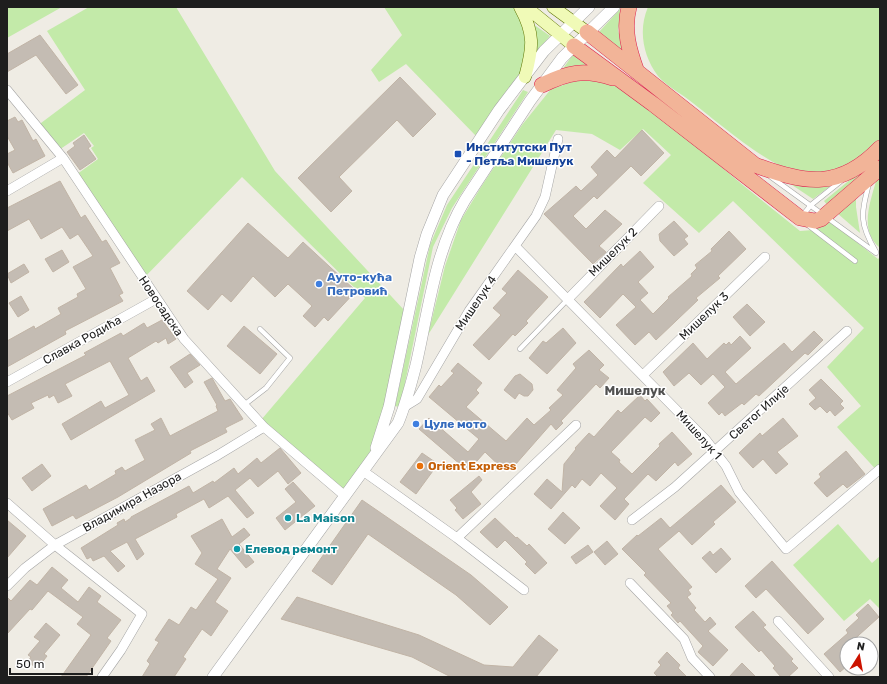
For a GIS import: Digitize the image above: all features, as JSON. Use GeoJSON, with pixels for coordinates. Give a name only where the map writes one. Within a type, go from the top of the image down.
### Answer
{"type":"FeatureCollection","features":[{"type":"Feature","properties":{"kind":"highway"},"geometry":{"type":"LineString","coordinates":[[629,7],[625,29],[631,55],[637,72]]}},
{"type":"Feature","properties":{"kind":"highway"},"geometry":{"type":"LineString","coordinates":[[587,32],[755,165],[778,173],[815,180],[870,170]]}},
{"type":"Feature","properties":{"kind":"highway"},"geometry":{"type":"LineString","coordinates":[[574,46],[622,81],[800,218],[815,221],[825,216],[870,170],[880,148]]}},
{"type":"Feature","properties":{"kind":"highway"},"geometry":{"type":"LineString","coordinates":[[542,85],[561,76],[580,72],[606,76],[622,81]]}},
{"type":"Feature","properties":{"kind":"main road"},"geometry":{"type":"LineString","coordinates":[[520,7],[531,30],[532,44],[525,77]]}},
{"type":"Feature","properties":{"kind":"main road"},"geometry":{"type":"LineString","coordinates":[[526,7],[574,46]]}},
{"type":"Feature","properties":{"kind":"main road"},"geometry":{"type":"LineString","coordinates":[[553,7],[587,32]]}},
{"type":"Feature","properties":{"kind":"street"},"geometry":{"type":"LineString","coordinates":[[213,677],[374,456],[389,407],[420,258],[443,195],[499,110],[544,51],[590,7]]}},
{"type":"Feature","properties":{"kind":"street"},"geometry":{"type":"LineString","coordinates":[[404,407],[422,339],[438,265],[448,231],[465,200],[542,85],[574,46],[614,7]]}},
{"type":"Feature","properties":{"kind":"street","name":"Новосадска"},"geometry":{"type":"LineString","coordinates":[[7,90],[63,158],[184,339],[264,427],[345,496]]}},
{"type":"Feature","properties":{"kind":"street","name":"Мишелук 4"},"geometry":{"type":"LineString","coordinates":[[374,456],[393,431],[404,407],[417,399],[469,311],[536,216],[546,197],[558,139]]}},
{"type":"Feature","properties":{"kind":"street"},"geometry":{"type":"LineString","coordinates":[[7,191],[63,158]]}},
{"type":"Feature","properties":{"kind":"street","name":"Мишелук 2"},"geometry":{"type":"LineString","coordinates":[[568,299],[659,206]]}},
{"type":"Feature","properties":{"kind":"street","name":"Мишелук 1"},"geometry":{"type":"LineString","coordinates":[[516,246],[716,451],[739,492],[786,549],[880,468]]}},
{"type":"Feature","properties":{"kind":"street","name":"Мишелук 3"},"geometry":{"type":"LineString","coordinates":[[643,375],[765,257]]}},
{"type":"Feature","properties":{"kind":"street","name":"Славка Родића"},"geometry":{"type":"LineString","coordinates":[[7,382],[156,298]]}},
{"type":"Feature","properties":{"kind":"street","name":"Светог Илије"},"geometry":{"type":"LineString","coordinates":[[632,520],[675,487],[716,451],[847,331]]}},
{"type":"Feature","properties":{"kind":"street"},"geometry":{"type":"LineString","coordinates":[[457,538],[576,425]]}},
{"type":"Feature","properties":{"kind":"street","name":"Владимира Назора"},"geometry":{"type":"LineString","coordinates":[[7,586],[25,568],[55,545],[225,451],[264,427]]}},
{"type":"Feature","properties":{"kind":"street"},"geometry":{"type":"LineString","coordinates":[[363,472],[457,538],[524,590]]}},
{"type":"Feature","properties":{"kind":"street"},"geometry":{"type":"LineString","coordinates":[[7,503],[55,545],[142,614],[121,650],[102,677]]}},
{"type":"Feature","properties":{"kind":"street"},"geometry":{"type":"LineString","coordinates":[[630,583],[684,639],[692,658],[710,677]]}},
{"type":"Feature","properties":{"kind":"street"},"geometry":{"type":"LineString","coordinates":[[778,621],[829,677]]}},
{"type":"Feature","properties":{"kind":"lane"},"geometry":{"type":"LineString","coordinates":[[755,165],[876,253],[866,237],[862,219],[870,170]]}},
{"type":"Feature","properties":{"kind":"lane"},"geometry":{"type":"LineString","coordinates":[[854,261],[800,218],[811,205],[870,170]]}},
{"type":"Feature","properties":{"kind":"lane"},"geometry":{"type":"LineString","coordinates":[[520,349],[568,299]]}},
{"type":"Feature","properties":{"kind":"lane"},"geometry":{"type":"LineString","coordinates":[[244,405],[266,388],[290,358],[260,328]]}},
{"type":"Feature","properties":{"kind":"green space"},"geometry":{"type":"Polygon","coordinates":[[[7,7],[62,7],[7,38],[7,7]]]}},
{"type":"Feature","properties":{"kind":"green space"},"geometry":{"type":"Polygon","coordinates":[[[89,7],[176,7],[275,171],[405,311],[386,408],[370,455],[343,491],[261,420],[365,298],[242,177],[141,281],[73,177],[98,159],[91,148],[94,146],[84,133],[56,152],[37,126],[85,90],[47,31],[89,7]]]}},
{"type":"Feature","properties":{"kind":"green space"},"geometry":{"type":"Polygon","coordinates":[[[384,7],[514,7],[528,30],[521,75],[476,136],[406,64],[379,82],[371,70],[402,35],[384,7]]]}},
{"type":"Feature","properties":{"kind":"green space"},"geometry":{"type":"Polygon","coordinates":[[[622,7],[618,30],[624,54],[599,32],[622,7]]]}},
{"type":"Feature","properties":{"kind":"green space"},"geometry":{"type":"Polygon","coordinates":[[[648,7],[879,7],[880,141],[872,149],[845,168],[835,172],[798,172],[787,169],[773,162],[742,142],[658,76],[649,60],[644,43],[643,25],[648,7]]]}},
{"type":"Feature","properties":{"kind":"green space"},"geometry":{"type":"Polygon","coordinates":[[[533,24],[550,36],[536,53],[533,24]]]}},
{"type":"Feature","properties":{"kind":"green space"},"geometry":{"type":"Polygon","coordinates":[[[574,53],[591,68],[562,70],[574,53]]]}},
{"type":"Feature","properties":{"kind":"green space"},"geometry":{"type":"Polygon","coordinates":[[[595,79],[630,90],[800,231],[813,230],[830,221],[878,259],[880,257],[880,474],[837,427],[861,406],[827,367],[864,328],[733,201],[699,233],[643,183],[671,155],[643,129],[620,150],[592,134],[556,130],[428,335],[445,266],[461,220],[481,187],[522,125],[551,89],[578,80],[595,79]]]}},
{"type":"Feature","properties":{"kind":"green space"},"geometry":{"type":"Polygon","coordinates":[[[523,90],[528,92],[452,208],[433,247],[404,388],[399,407],[395,406],[430,245],[447,205],[523,90]]]}},
{"type":"Feature","properties":{"kind":"green space"},"geometry":{"type":"Polygon","coordinates":[[[880,155],[880,163],[828,206],[824,201],[880,155]]]}},
{"type":"Feature","properties":{"kind":"green space"},"geometry":{"type":"Polygon","coordinates":[[[880,178],[880,248],[870,233],[868,216],[876,181],[880,178]]]}},
{"type":"Feature","properties":{"kind":"green space"},"geometry":{"type":"Polygon","coordinates":[[[783,179],[833,184],[813,199],[783,179]]]}},
{"type":"Feature","properties":{"kind":"green space"},"geometry":{"type":"Polygon","coordinates":[[[856,196],[856,207],[860,233],[837,213],[856,196]]]}},
{"type":"Feature","properties":{"kind":"green space"},"geometry":{"type":"Polygon","coordinates":[[[838,524],[872,563],[880,556],[880,609],[870,599],[844,621],[793,565],[838,524]]]}},
{"type":"Feature","properties":{"kind":"building"},"geometry":{"type":"Polygon","coordinates":[[[40,35],[78,85],[66,94],[36,55],[7,72],[7,54],[40,35]]]}},
{"type":"Feature","properties":{"kind":"building"},"geometry":{"type":"Polygon","coordinates":[[[400,77],[436,114],[413,137],[397,120],[339,177],[352,191],[331,212],[298,178],[400,77]]]}},
{"type":"Feature","properties":{"kind":"building"},"geometry":{"type":"Polygon","coordinates":[[[15,117],[18,122],[22,120],[33,141],[36,139],[45,156],[13,173],[7,162],[7,154],[15,150],[7,136],[7,121],[15,117]]]}},
{"type":"Feature","properties":{"kind":"building"},"geometry":{"type":"Polygon","coordinates":[[[642,130],[664,153],[641,176],[631,166],[597,199],[594,196],[573,216],[586,229],[605,210],[622,224],[599,246],[606,252],[593,264],[544,214],[576,186],[581,191],[598,175],[591,167],[607,150],[615,158],[642,130]]]}},
{"type":"Feature","properties":{"kind":"building"},"geometry":{"type":"Polygon","coordinates":[[[84,135],[91,146],[88,148],[96,159],[80,170],[67,152],[75,146],[73,143],[84,135]]]}},
{"type":"Feature","properties":{"kind":"building"},"geometry":{"type":"Polygon","coordinates":[[[60,181],[81,218],[85,215],[102,242],[106,240],[120,263],[110,268],[123,293],[119,295],[123,301],[65,331],[66,334],[7,367],[7,341],[34,326],[35,329],[61,314],[58,308],[78,297],[77,294],[86,289],[73,267],[93,256],[78,234],[70,239],[62,227],[41,239],[29,219],[7,231],[7,208],[60,181]]]}},
{"type":"Feature","properties":{"kind":"building"},"geometry":{"type":"Polygon","coordinates":[[[674,221],[688,236],[684,239],[688,244],[674,256],[660,241],[659,234],[674,221]]]}},
{"type":"Feature","properties":{"kind":"building"},"geometry":{"type":"Polygon","coordinates":[[[248,223],[288,258],[303,242],[356,291],[328,321],[324,317],[315,327],[303,316],[312,306],[288,284],[275,297],[253,276],[231,302],[222,294],[208,310],[187,291],[248,223]]]}},
{"type":"Feature","properties":{"kind":"building"},"geometry":{"type":"Polygon","coordinates":[[[729,231],[746,249],[718,276],[720,278],[696,298],[698,300],[656,340],[649,332],[635,345],[616,325],[636,307],[623,294],[600,318],[584,302],[621,264],[623,267],[640,251],[654,267],[638,282],[648,293],[640,300],[653,314],[669,298],[668,297],[692,276],[691,274],[697,268],[695,265],[712,251],[711,249],[729,231]]]}},
{"type":"Feature","properties":{"kind":"building"},"geometry":{"type":"Polygon","coordinates":[[[62,250],[69,262],[53,272],[45,259],[62,250]]]}},
{"type":"Feature","properties":{"kind":"building"},"geometry":{"type":"Polygon","coordinates":[[[24,264],[29,272],[11,283],[7,274],[24,264]]]}},
{"type":"Feature","properties":{"kind":"building"},"geometry":{"type":"Polygon","coordinates":[[[518,270],[548,297],[526,321],[528,323],[515,336],[513,334],[489,360],[473,345],[501,315],[493,308],[507,293],[502,289],[518,270]]]}},
{"type":"Feature","properties":{"kind":"building"},"geometry":{"type":"Polygon","coordinates":[[[21,296],[29,310],[18,317],[9,303],[21,296]]]}},
{"type":"Feature","properties":{"kind":"building"},"geometry":{"type":"Polygon","coordinates":[[[747,304],[765,322],[750,336],[733,317],[747,304]]]}},
{"type":"Feature","properties":{"kind":"building"},"geometry":{"type":"Polygon","coordinates":[[[162,320],[176,339],[168,344],[166,338],[158,343],[156,341],[128,358],[141,381],[147,377],[155,391],[71,440],[62,424],[101,401],[105,408],[129,395],[110,361],[65,384],[72,396],[58,403],[54,395],[49,398],[48,395],[31,403],[34,408],[12,420],[7,412],[7,396],[86,355],[84,353],[121,333],[123,336],[144,323],[147,328],[162,320]]]}},
{"type":"Feature","properties":{"kind":"building"},"geometry":{"type":"Polygon","coordinates":[[[244,326],[277,354],[260,374],[227,346],[244,326]]]}},
{"type":"Feature","properties":{"kind":"building"},"geometry":{"type":"Polygon","coordinates":[[[563,328],[576,343],[547,374],[529,358],[543,341],[546,343],[563,328]]]}},
{"type":"Feature","properties":{"kind":"building"},"geometry":{"type":"Polygon","coordinates":[[[814,331],[823,340],[808,355],[805,353],[759,396],[756,394],[744,405],[742,403],[725,416],[722,412],[719,415],[708,403],[725,387],[713,374],[701,385],[689,373],[674,386],[663,372],[693,343],[707,359],[724,343],[726,345],[729,342],[731,345],[740,336],[751,348],[725,372],[736,384],[784,343],[792,352],[814,331]]]}},
{"type":"Feature","properties":{"kind":"building"},"geometry":{"type":"Polygon","coordinates":[[[589,350],[604,365],[599,370],[609,378],[600,388],[596,384],[561,421],[563,423],[556,430],[551,424],[515,465],[513,463],[505,471],[485,452],[468,471],[419,429],[429,418],[468,452],[479,439],[429,397],[439,385],[441,387],[454,373],[451,371],[458,363],[482,383],[476,390],[479,393],[466,407],[506,441],[527,418],[534,425],[551,410],[549,408],[563,395],[557,390],[576,368],[573,364],[589,350]]]}},
{"type":"Feature","properties":{"kind":"building"},"geometry":{"type":"Polygon","coordinates":[[[190,354],[200,365],[187,373],[193,382],[185,388],[170,367],[190,354]]]}},
{"type":"Feature","properties":{"kind":"building"},"geometry":{"type":"Polygon","coordinates":[[[520,374],[532,384],[533,390],[528,396],[524,396],[519,393],[515,399],[504,390],[515,376],[520,374]]]}},
{"type":"Feature","properties":{"kind":"building"},"geometry":{"type":"Polygon","coordinates":[[[212,378],[225,401],[230,399],[243,419],[225,428],[227,432],[190,451],[191,453],[118,497],[76,519],[73,515],[52,526],[43,509],[86,485],[89,490],[116,474],[115,471],[122,467],[125,471],[145,460],[135,440],[155,430],[151,424],[161,418],[170,436],[218,411],[217,405],[204,382],[212,378]]]}},
{"type":"Feature","properties":{"kind":"building"},"geometry":{"type":"Polygon","coordinates":[[[821,379],[843,401],[840,404],[844,408],[835,416],[830,410],[827,413],[820,406],[815,410],[809,404],[816,398],[809,390],[821,379]]]}},
{"type":"Feature","properties":{"kind":"building"},"geometry":{"type":"Polygon","coordinates":[[[640,395],[645,401],[647,399],[660,413],[651,422],[645,417],[611,452],[620,460],[619,462],[632,474],[672,432],[692,454],[678,466],[675,462],[656,481],[648,474],[624,499],[629,504],[615,520],[600,506],[617,488],[601,473],[590,486],[582,479],[575,488],[572,485],[551,509],[534,494],[547,479],[562,492],[564,464],[576,449],[575,448],[589,433],[594,437],[618,410],[621,413],[640,395]]]}},
{"type":"Feature","properties":{"kind":"building"},"geometry":{"type":"Polygon","coordinates":[[[783,418],[798,436],[777,452],[788,464],[776,474],[763,459],[753,468],[739,453],[760,433],[762,436],[783,418]]]}},
{"type":"Feature","properties":{"kind":"building"},"geometry":{"type":"Polygon","coordinates":[[[280,448],[301,473],[288,484],[278,471],[258,487],[250,478],[235,490],[254,513],[247,518],[228,496],[209,508],[204,499],[176,514],[177,517],[135,539],[144,554],[137,560],[127,542],[110,551],[125,566],[118,572],[104,556],[93,561],[91,557],[87,559],[81,548],[118,525],[117,523],[124,519],[125,522],[131,517],[189,486],[193,493],[213,481],[214,483],[234,468],[238,474],[257,458],[261,463],[280,448]]]}},
{"type":"Feature","properties":{"kind":"building"},"geometry":{"type":"Polygon","coordinates":[[[846,451],[865,474],[847,488],[843,484],[827,497],[814,483],[821,477],[819,474],[846,451]]]}},
{"type":"Feature","properties":{"kind":"building"},"geometry":{"type":"Polygon","coordinates":[[[422,453],[438,464],[416,494],[400,482],[422,453]]]}},
{"type":"Feature","properties":{"kind":"building"},"geometry":{"type":"Polygon","coordinates":[[[42,464],[51,476],[32,491],[22,478],[42,464]]]}},
{"type":"Feature","properties":{"kind":"building"},"geometry":{"type":"Polygon","coordinates":[[[479,476],[482,480],[471,492],[481,504],[463,519],[455,510],[457,508],[450,500],[479,476]]]}},
{"type":"Feature","properties":{"kind":"building"},"geometry":{"type":"Polygon","coordinates":[[[293,482],[315,506],[285,530],[276,518],[296,502],[285,489],[293,482]]]}},
{"type":"Feature","properties":{"kind":"building"},"geometry":{"type":"Polygon","coordinates":[[[721,485],[736,502],[713,522],[715,524],[692,545],[679,531],[658,549],[692,587],[688,590],[691,594],[687,597],[696,608],[694,610],[705,622],[710,617],[716,624],[708,631],[728,650],[713,666],[698,652],[703,646],[680,621],[678,623],[671,615],[673,613],[667,606],[671,603],[644,575],[646,573],[622,549],[637,535],[638,536],[661,518],[670,528],[721,485]]]}},
{"type":"Feature","properties":{"kind":"building"},"geometry":{"type":"Polygon","coordinates":[[[362,500],[471,575],[508,607],[490,625],[456,595],[368,534],[332,585],[312,571],[362,500]]]}},
{"type":"Feature","properties":{"kind":"building"},"geometry":{"type":"Polygon","coordinates":[[[563,512],[580,528],[565,544],[548,529],[563,512]]]}},
{"type":"Feature","properties":{"kind":"building"},"geometry":{"type":"Polygon","coordinates":[[[495,518],[516,538],[517,537],[527,546],[529,544],[547,563],[535,574],[525,564],[527,562],[505,540],[497,548],[480,532],[495,518]]]}},
{"type":"Feature","properties":{"kind":"building"},"geometry":{"type":"Polygon","coordinates":[[[222,519],[232,537],[244,528],[250,535],[239,544],[254,562],[246,568],[230,549],[217,569],[231,578],[215,602],[228,611],[211,636],[202,629],[183,657],[186,659],[174,677],[142,677],[150,664],[147,661],[159,642],[155,640],[169,619],[179,625],[191,607],[196,610],[218,579],[195,564],[202,553],[191,536],[222,519]]]}},
{"type":"Feature","properties":{"kind":"building"},"geometry":{"type":"Polygon","coordinates":[[[7,520],[26,536],[7,558],[7,520]]]}},
{"type":"Feature","properties":{"kind":"building"},"geometry":{"type":"Polygon","coordinates":[[[607,541],[618,554],[605,565],[594,552],[607,541]]]}},
{"type":"Feature","properties":{"kind":"building"},"geometry":{"type":"Polygon","coordinates":[[[588,545],[593,552],[576,564],[571,557],[588,545]]]}},
{"type":"Feature","properties":{"kind":"building"},"geometry":{"type":"Polygon","coordinates":[[[721,548],[731,559],[716,573],[702,558],[710,551],[713,555],[721,548]]]}},
{"type":"Feature","properties":{"kind":"building"},"geometry":{"type":"Polygon","coordinates":[[[772,561],[824,619],[808,634],[766,589],[756,598],[745,586],[772,561]]]}},
{"type":"Feature","properties":{"kind":"building"},"geometry":{"type":"Polygon","coordinates":[[[52,567],[68,580],[61,588],[78,602],[89,587],[101,596],[97,602],[121,620],[107,638],[111,641],[86,677],[61,677],[91,635],[77,624],[83,617],[48,591],[32,610],[30,609],[7,634],[7,597],[11,601],[30,580],[37,585],[52,567]]]}},
{"type":"Feature","properties":{"kind":"building"},"geometry":{"type":"Polygon","coordinates":[[[297,597],[419,635],[484,665],[513,667],[539,635],[558,650],[536,677],[451,677],[412,657],[281,619],[297,597]]]}},
{"type":"Feature","properties":{"kind":"building"},"geometry":{"type":"Polygon","coordinates":[[[868,604],[879,617],[858,636],[845,636],[848,633],[846,630],[859,618],[856,615],[868,604]]]}},
{"type":"Feature","properties":{"kind":"building"},"geometry":{"type":"Polygon","coordinates":[[[753,611],[766,625],[763,627],[793,659],[791,661],[798,668],[788,677],[781,677],[773,668],[775,666],[761,650],[759,652],[735,627],[753,611]]]}},
{"type":"Feature","properties":{"kind":"building"},"geometry":{"type":"Polygon","coordinates":[[[46,623],[60,635],[44,654],[47,656],[37,669],[28,661],[31,657],[28,655],[40,641],[34,637],[46,623]]]}},
{"type":"Feature","properties":{"kind":"building"},"geometry":{"type":"Polygon","coordinates":[[[839,641],[839,671],[824,654],[839,641]]]}},
{"type":"Feature","properties":{"kind":"building"},"geometry":{"type":"Polygon","coordinates":[[[667,652],[680,665],[678,668],[687,677],[658,677],[654,673],[661,665],[658,662],[667,652]]]}},
{"type":"Feature","properties":{"kind":"building"},"geometry":{"type":"Polygon","coordinates":[[[742,663],[756,677],[729,677],[742,663]]]}},
{"type":"Feature","properties":{"kind":"place","name":"Институтски Пут - Петља Мишелук"},"geometry":{"type":"Point","coordinates":[458,154]}},
{"type":"Feature","properties":{"kind":"place","name":"Ауто-кућа Петровић"},"geometry":{"type":"Point","coordinates":[319,284]}},
{"type":"Feature","properties":{"kind":"place","name":"Цуле мото"},"geometry":{"type":"Point","coordinates":[416,424]}},
{"type":"Feature","properties":{"kind":"place","name":"Orient Express"},"geometry":{"type":"Point","coordinates":[420,466]}},
{"type":"Feature","properties":{"kind":"place","name":"La Maison"},"geometry":{"type":"Point","coordinates":[288,518]}},
{"type":"Feature","properties":{"kind":"place","name":"Елевод ремонт"},"geometry":{"type":"Point","coordinates":[237,549]}},
{"type":"Feature","properties":{"kind":"district","name":"Мишелук"},"geometry":{"type":"Point","coordinates":[635,390]}}]}
